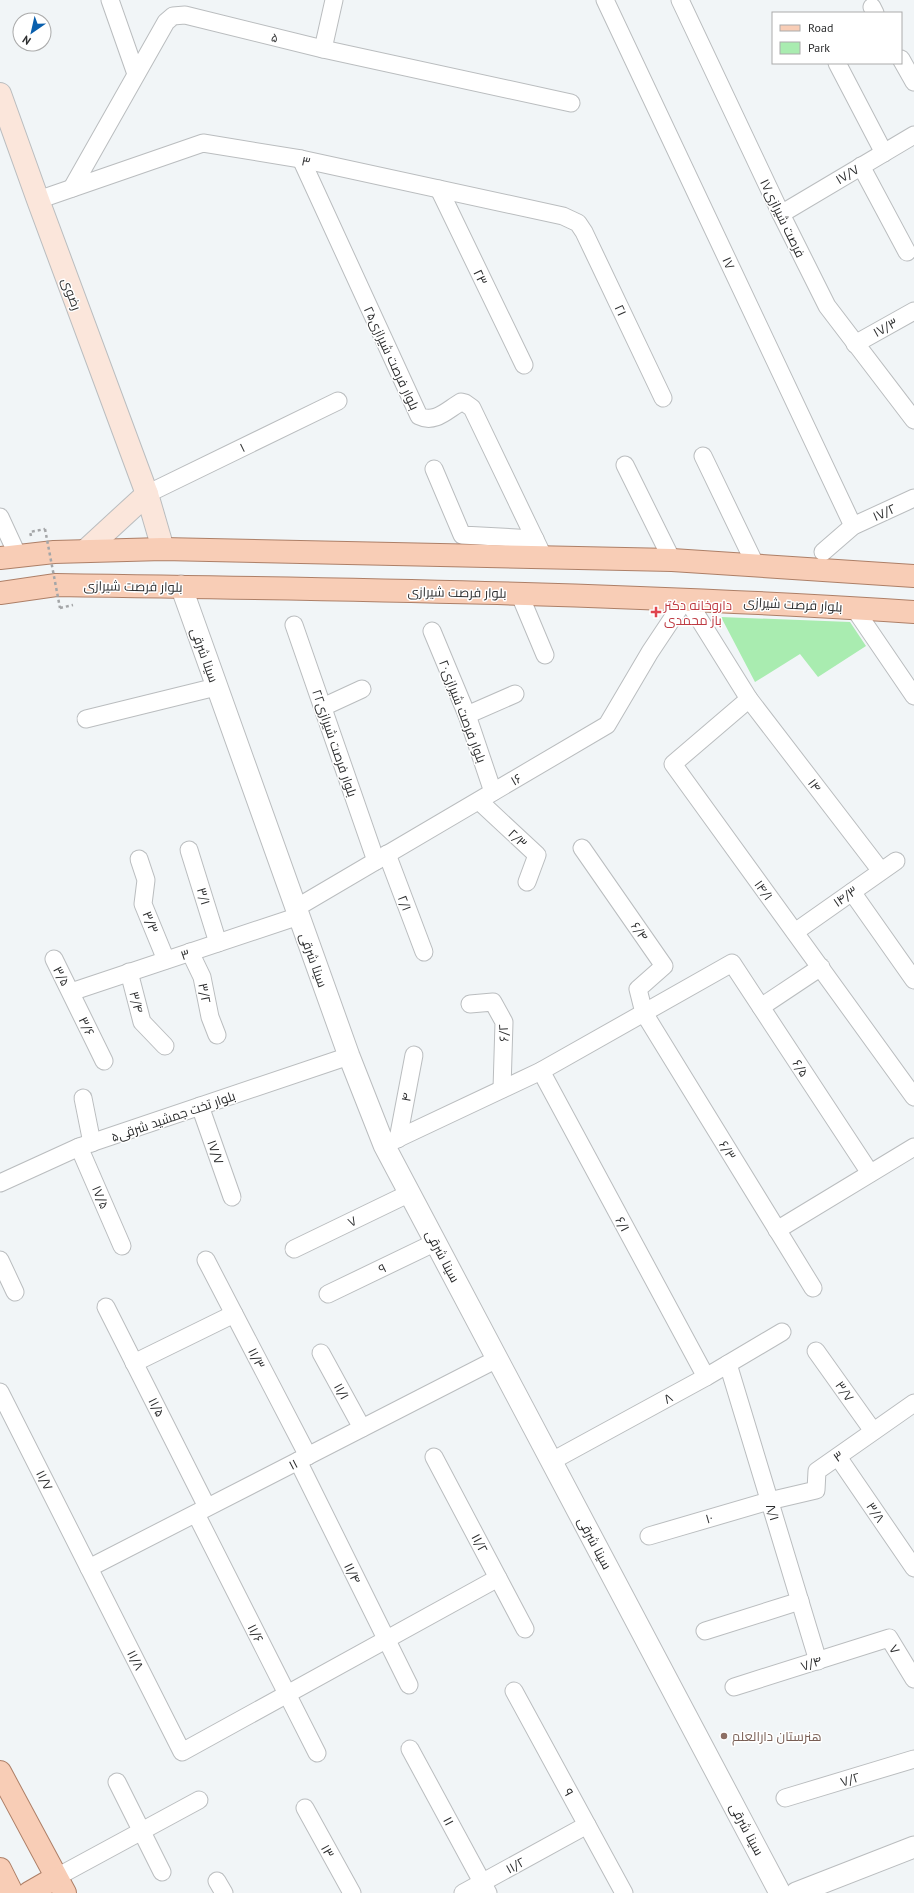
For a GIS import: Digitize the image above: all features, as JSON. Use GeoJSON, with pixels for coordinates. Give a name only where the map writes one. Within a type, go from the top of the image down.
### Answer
{"type":"FeatureCollection","features":[{"type":"Feature","properties":{"kind":"main road","name":"رضوی"},"geometry":{"type":"LineString","coordinates":[[0,94],[147,494],[163,549]]}},
{"type":"Feature","properties":{"kind":"main road"},"geometry":{"type":"LineString","coordinates":[[85,551],[147,494]]}},
{"type":"Feature","properties":{"kind":"main road"},"geometry":{"type":"LineString","coordinates":[[9,557],[54,552],[163,549],[476,556],[539,548],[672,560],[914,576]]}},
{"type":"Feature","properties":{"kind":"main road","name":"بلوار فرصت شیرازی"},"geometry":{"type":"LineString","coordinates":[[0,593],[56,585],[519,593],[686,598],[914,612]]}},
{"type":"Feature","properties":{"kind":"main road"},"geometry":{"type":"LineString","coordinates":[[0,1772],[60,1885],[29,1893]]}},
{"type":"Feature","properties":{"kind":"main road"},"geometry":{"type":"LineString","coordinates":[[0,1869],[12,1893]]}},
{"type":"Feature","properties":{"kind":"street"},"geometry":{"type":"LineString","coordinates":[[110,0],[136,74]]}},
{"type":"Feature","properties":{"kind":"street"},"geometry":{"type":"LineString","coordinates":[[323,49],[334,0]]}},
{"type":"Feature","properties":{"kind":"street","name":"۱۷"},"geometry":{"type":"LineString","coordinates":[[605,0],[853,526]]}},
{"type":"Feature","properties":{"kind":"street","name":"۱۷فرصت شیرازی"},"geometry":{"type":"LineString","coordinates":[[680,0],[781,214],[827,306],[914,420]]}},
{"type":"Feature","properties":{"kind":"street","name":"۵"},"geometry":{"type":"LineString","coordinates":[[72,188],[166,22],[173,16],[185,15],[323,49],[571,103]]}},
{"type":"Feature","properties":{"kind":"street"},"geometry":{"type":"LineString","coordinates":[[902,61],[914,82]]}},
{"type":"Feature","properties":{"kind":"street"},"geometry":{"type":"LineString","coordinates":[[838,64],[884,153]]}},
{"type":"Feature","properties":{"kind":"street","name":"۱۷/۷"},"geometry":{"type":"LineString","coordinates":[[781,214],[914,135]]}},
{"type":"Feature","properties":{"kind":"street","name":"۳"},"geometry":{"type":"LineString","coordinates":[[38,200],[203,143],[301,160],[439,189],[563,216],[578,223]]}},
{"type":"Feature","properties":{"kind":"street","name":"بلوار فرصت شیرازی۲۵"},"geometry":{"type":"LineString","coordinates":[[301,160],[419,416],[426,420],[432,419],[461,402],[472,408],[539,548]]}},
{"type":"Feature","properties":{"kind":"street"},"geometry":{"type":"LineString","coordinates":[[861,166],[907,252]]}},
{"type":"Feature","properties":{"kind":"street","name":"۲۳"},"geometry":{"type":"LineString","coordinates":[[439,189],[524,365]]}},
{"type":"Feature","properties":{"kind":"street","name":"۲۱"},"geometry":{"type":"LineString","coordinates":[[578,223],[584,232],[662,398]]}},
{"type":"Feature","properties":{"kind":"street","name":"۱۷/۳"},"geometry":{"type":"LineString","coordinates":[[856,344],[914,311]]}},
{"type":"Feature","properties":{"kind":"street","name":"۱"},"geometry":{"type":"LineString","coordinates":[[147,494],[338,401]]}},
{"type":"Feature","properties":{"kind":"street"},"geometry":{"type":"LineString","coordinates":[[703,456],[756,566]]}},
{"type":"Feature","properties":{"kind":"street"},"geometry":{"type":"LineString","coordinates":[[625,466],[672,560]]}},
{"type":"Feature","properties":{"kind":"street"},"geometry":{"type":"LineString","coordinates":[[434,470],[462,535],[476,556]]}},
{"type":"Feature","properties":{"kind":"street","name":"۱۷/۲"},"geometry":{"type":"LineString","coordinates":[[823,552],[853,526],[914,498]]}},
{"type":"Feature","properties":{"kind":"street"},"geometry":{"type":"LineString","coordinates":[[0,517],[9,557]]}},
{"type":"Feature","properties":{"kind":"street"},"geometry":{"type":"LineString","coordinates":[[462,535],[539,548]]}},
{"type":"Feature","properties":{"kind":"street","name":"سینا شرقی"},"geometry":{"type":"LineString","coordinates":[[181,586],[349,1056],[391,1142],[410,1193],[780,1893]]}},
{"type":"Feature","properties":{"kind":"street"},"geometry":{"type":"LineString","coordinates":[[519,593],[545,655]]}},
{"type":"Feature","properties":{"kind":"street","name":"۱۴"},"geometry":{"type":"LineString","coordinates":[[686,598],[749,698],[881,871]]}},
{"type":"Feature","properties":{"kind":"street","name":"۱۶"},"geometry":{"type":"LineString","coordinates":[[297,912],[382,858],[608,725],[650,652],[686,598]]}},
{"type":"Feature","properties":{"kind":"street"},"geometry":{"type":"LineString","coordinates":[[854,608],[914,696]]}},
{"type":"Feature","properties":{"kind":"street","name":"بلوار فرصت شیرازی۲۲"},"geometry":{"type":"LineString","coordinates":[[294,625],[323,707],[382,858]]}},
{"type":"Feature","properties":{"kind":"street","name":"بلوار فرصت شیرازی۲۰"},"geometry":{"type":"LineString","coordinates":[[432,631],[467,715],[494,792]]}},
{"type":"Feature","properties":{"kind":"street"},"geometry":{"type":"LineString","coordinates":[[86,719],[216,687]]}},
{"type":"Feature","properties":{"kind":"street"},"geometry":{"type":"LineString","coordinates":[[323,707],[362,689]]}},
{"type":"Feature","properties":{"kind":"street"},"geometry":{"type":"LineString","coordinates":[[467,715],[515,694]]}},
{"type":"Feature","properties":{"kind":"street","name":"۱۴/۱"},"geometry":{"type":"LineString","coordinates":[[749,698],[674,764],[914,1097]]}},
{"type":"Feature","properties":{"kind":"street","name":"۲/۳"},"geometry":{"type":"LineString","coordinates":[[479,801],[537,855],[527,882]]}},
{"type":"Feature","properties":{"kind":"street","name":"۶/۴"},"geometry":{"type":"LineString","coordinates":[[582,848],[664,966],[638,989],[644,1013]]}},
{"type":"Feature","properties":{"kind":"street","name":"۳/۱"},"geometry":{"type":"LineString","coordinates":[[189,850],[218,943]]}},
{"type":"Feature","properties":{"kind":"street","name":"۲/۱"},"geometry":{"type":"LineString","coordinates":[[382,858],[424,952]]}},
{"type":"Feature","properties":{"kind":"street","name":"۳/۳"},"geometry":{"type":"LineString","coordinates":[[139,859],[146,880],[143,904],[166,960]]}},
{"type":"Feature","properties":{"kind":"street","name":"۱۴/۳"},"geometry":{"type":"LineString","coordinates":[[795,932],[896,861]]}},
{"type":"Feature","properties":{"kind":"street"},"geometry":{"type":"LineString","coordinates":[[852,892],[914,980]]}},
{"type":"Feature","properties":{"kind":"street","name":"۳"},"geometry":{"type":"LineString","coordinates":[[71,992],[218,943],[297,912]]}},
{"type":"Feature","properties":{"kind":"street","name":"۳/۲"},"geometry":{"type":"LineString","coordinates":[[190,952],[202,977],[210,1017],[217,1035]]}},
{"type":"Feature","properties":{"kind":"street","name":"۳/۵"},"geometry":{"type":"LineString","coordinates":[[54,960],[71,992]]}},
{"type":"Feature","properties":{"kind":"street","name":"۶/۵"},"geometry":{"type":"LineString","coordinates":[[644,1013],[732,963],[870,1173]]}},
{"type":"Feature","properties":{"kind":"street"},"geometry":{"type":"LineString","coordinates":[[761,1007],[820,968]]}},
{"type":"Feature","properties":{"kind":"street","name":"۳/۴"},"geometry":{"type":"LineString","coordinates":[[129,972],[142,1022],[166,1046]]}},
{"type":"Feature","properties":{"kind":"street","name":"۳/۶"},"geometry":{"type":"LineString","coordinates":[[71,992],[104,1061]]}},
{"type":"Feature","properties":{"kind":"street","name":"۶/۲"},"geometry":{"type":"LineString","coordinates":[[470,1004],[493,1002],[504,1022],[502,1089]]}},
{"type":"Feature","properties":{"kind":"street"},"geometry":{"type":"LineString","coordinates":[[391,1142],[541,1071],[644,1013]]}},
{"type":"Feature","properties":{"kind":"street","name":"۶/۳"},"geometry":{"type":"LineString","coordinates":[[644,1013],[813,1288]]}},
{"type":"Feature","properties":{"kind":"street","name":"۴"},"geometry":{"type":"LineString","coordinates":[[391,1142],[414,1055]]}},
{"type":"Feature","properties":{"kind":"street","name":"بلوار تخت جمشید شرقی۵"},"geometry":{"type":"LineString","coordinates":[[0,1183],[86,1145],[349,1056]]}},
{"type":"Feature","properties":{"kind":"street","name":"۶/۱"},"geometry":{"type":"LineString","coordinates":[[541,1071],[706,1377]]}},
{"type":"Feature","properties":{"kind":"street","name":"۱۷/۵"},"geometry":{"type":"LineString","coordinates":[[83,1098],[86,1145],[122,1246]]}},
{"type":"Feature","properties":{"kind":"street","name":"۱۷/۷"},"geometry":{"type":"LineString","coordinates":[[200,1106],[232,1197]]}},
{"type":"Feature","properties":{"kind":"street"},"geometry":{"type":"LineString","coordinates":[[777,1230],[914,1147]]}},
{"type":"Feature","properties":{"kind":"street","name":"۷"},"geometry":{"type":"LineString","coordinates":[[294,1249],[410,1193]]}},
{"type":"Feature","properties":{"kind":"street","name":"۹"},"geometry":{"type":"LineString","coordinates":[[328,1294],[436,1242]]}},
{"type":"Feature","properties":{"kind":"street"},"geometry":{"type":"LineString","coordinates":[[0,1260],[15,1292]]}},
{"type":"Feature","properties":{"kind":"street","name":"۱۱/۳"},"geometry":{"type":"LineString","coordinates":[[206,1260],[234,1314],[303,1459]]}},
{"type":"Feature","properties":{"kind":"street","name":"۱۱/۵"},"geometry":{"type":"LineString","coordinates":[[106,1307],[134,1363],[202,1510]]}},
{"type":"Feature","properties":{"kind":"street"},"geometry":{"type":"LineString","coordinates":[[134,1363],[234,1314]]}},
{"type":"Feature","properties":{"kind":"street","name":"۸"},"geometry":{"type":"LineString","coordinates":[[552,1461],[706,1377],[782,1332]]}},
{"type":"Feature","properties":{"kind":"street","name":"۳/۷"},"geometry":{"type":"LineString","coordinates":[[816,1351],[873,1431]]}},
{"type":"Feature","properties":{"kind":"street","name":"۱۱/۱"},"geometry":{"type":"LineString","coordinates":[[321,1353],[362,1428]]}},
{"type":"Feature","properties":{"kind":"street","name":"۱۱"},"geometry":{"type":"LineString","coordinates":[[89,1568],[498,1359]]}},
{"type":"Feature","properties":{"kind":"street","name":"۸/۱"},"geometry":{"type":"LineString","coordinates":[[728,1364],[818,1661]]}},
{"type":"Feature","properties":{"kind":"street","name":"۱۱/۷"},"geometry":{"type":"LineString","coordinates":[[0,1392],[89,1568]]}},
{"type":"Feature","properties":{"kind":"street","name":"۳"},"geometry":{"type":"LineString","coordinates":[[769,1501],[816,1490],[817,1471],[914,1403]]}},
{"type":"Feature","properties":{"kind":"street","name":"۳/۸"},"geometry":{"type":"LineString","coordinates":[[838,1456],[914,1568]]}},
{"type":"Feature","properties":{"kind":"street","name":"۱۱/۲"},"geometry":{"type":"LineString","coordinates":[[434,1457],[525,1629]]}},
{"type":"Feature","properties":{"kind":"street","name":"۱۱/۴"},"geometry":{"type":"LineString","coordinates":[[303,1459],[386,1640],[409,1685]]}},
{"type":"Feature","properties":{"kind":"street","name":"۱۰"},"geometry":{"type":"LineString","coordinates":[[649,1536],[769,1501]]}},
{"type":"Feature","properties":{"kind":"street","name":"۱۱/۶"},"geometry":{"type":"LineString","coordinates":[[202,1510],[287,1694],[317,1753]]}},
{"type":"Feature","properties":{"kind":"street","name":"۱۱/۸"},"geometry":{"type":"LineString","coordinates":[[89,1568],[182,1752],[287,1694]]}},
{"type":"Feature","properties":{"kind":"street"},"geometry":{"type":"LineString","coordinates":[[287,1694],[498,1578]]}},
{"type":"Feature","properties":{"kind":"street"},"geometry":{"type":"LineString","coordinates":[[705,1631],[800,1601]]}},
{"type":"Feature","properties":{"kind":"street","name":"۷"},"geometry":{"type":"LineString","coordinates":[[889,1638],[914,1680]]}},
{"type":"Feature","properties":{"kind":"street","name":"۷/۴"},"geometry":{"type":"LineString","coordinates":[[734,1688],[889,1638]]}},
{"type":"Feature","properties":{"kind":"street","name":"۹"},"geometry":{"type":"LineString","coordinates":[[514,1691],[624,1893]]}},
{"type":"Feature","properties":{"kind":"street","name":"۱۱"},"geometry":{"type":"LineString","coordinates":[[410,1749],[485,1888]]}},
{"type":"Feature","properties":{"kind":"street","name":"۷/۲"},"geometry":{"type":"LineString","coordinates":[[785,1798],[914,1759]]}},
{"type":"Feature","properties":{"kind":"street"},"geometry":{"type":"LineString","coordinates":[[117,1782],[162,1872]]}},
{"type":"Feature","properties":{"kind":"street"},"geometry":{"type":"LineString","coordinates":[[60,1885],[142,1831],[199,1800]]}},
{"type":"Feature","properties":{"kind":"street","name":"۱۳"},"geometry":{"type":"LineString","coordinates":[[305,1808],[352,1893]]}},
{"type":"Feature","properties":{"kind":"street","name":"۱۱/۲"},"geometry":{"type":"LineString","coordinates":[[463,1893],[485,1888],[587,1825]]}},
{"type":"Feature","properties":{"kind":"street"},"geometry":{"type":"LineString","coordinates":[[796,1893],[914,1847]]}},
{"type":"Feature","properties":{"kind":"path"},"geometry":{"type":"LineString","coordinates":[[38,535],[31,536],[30,532],[45,529],[60,608]]}},
{"type":"Feature","properties":{"kind":"path"},"geometry":{"type":"LineString","coordinates":[[44,534],[51,532]]}},
{"type":"Feature","properties":{"kind":"green space"},"geometry":{"type":"Polygon","coordinates":[[[721,617],[850,622],[866,646],[818,677],[800,654],[755,682],[721,617]]]}},
{"type":"Feature","properties":{"kind":"place","name":"داروخانه دکتر باز محمدی"},"geometry":{"type":"Point","coordinates":[656,612]}},
{"type":"Feature","properties":{"kind":"place","name":"هنرستان دارالعلم"},"geometry":{"type":"Point","coordinates":[724,1736]}}]}
